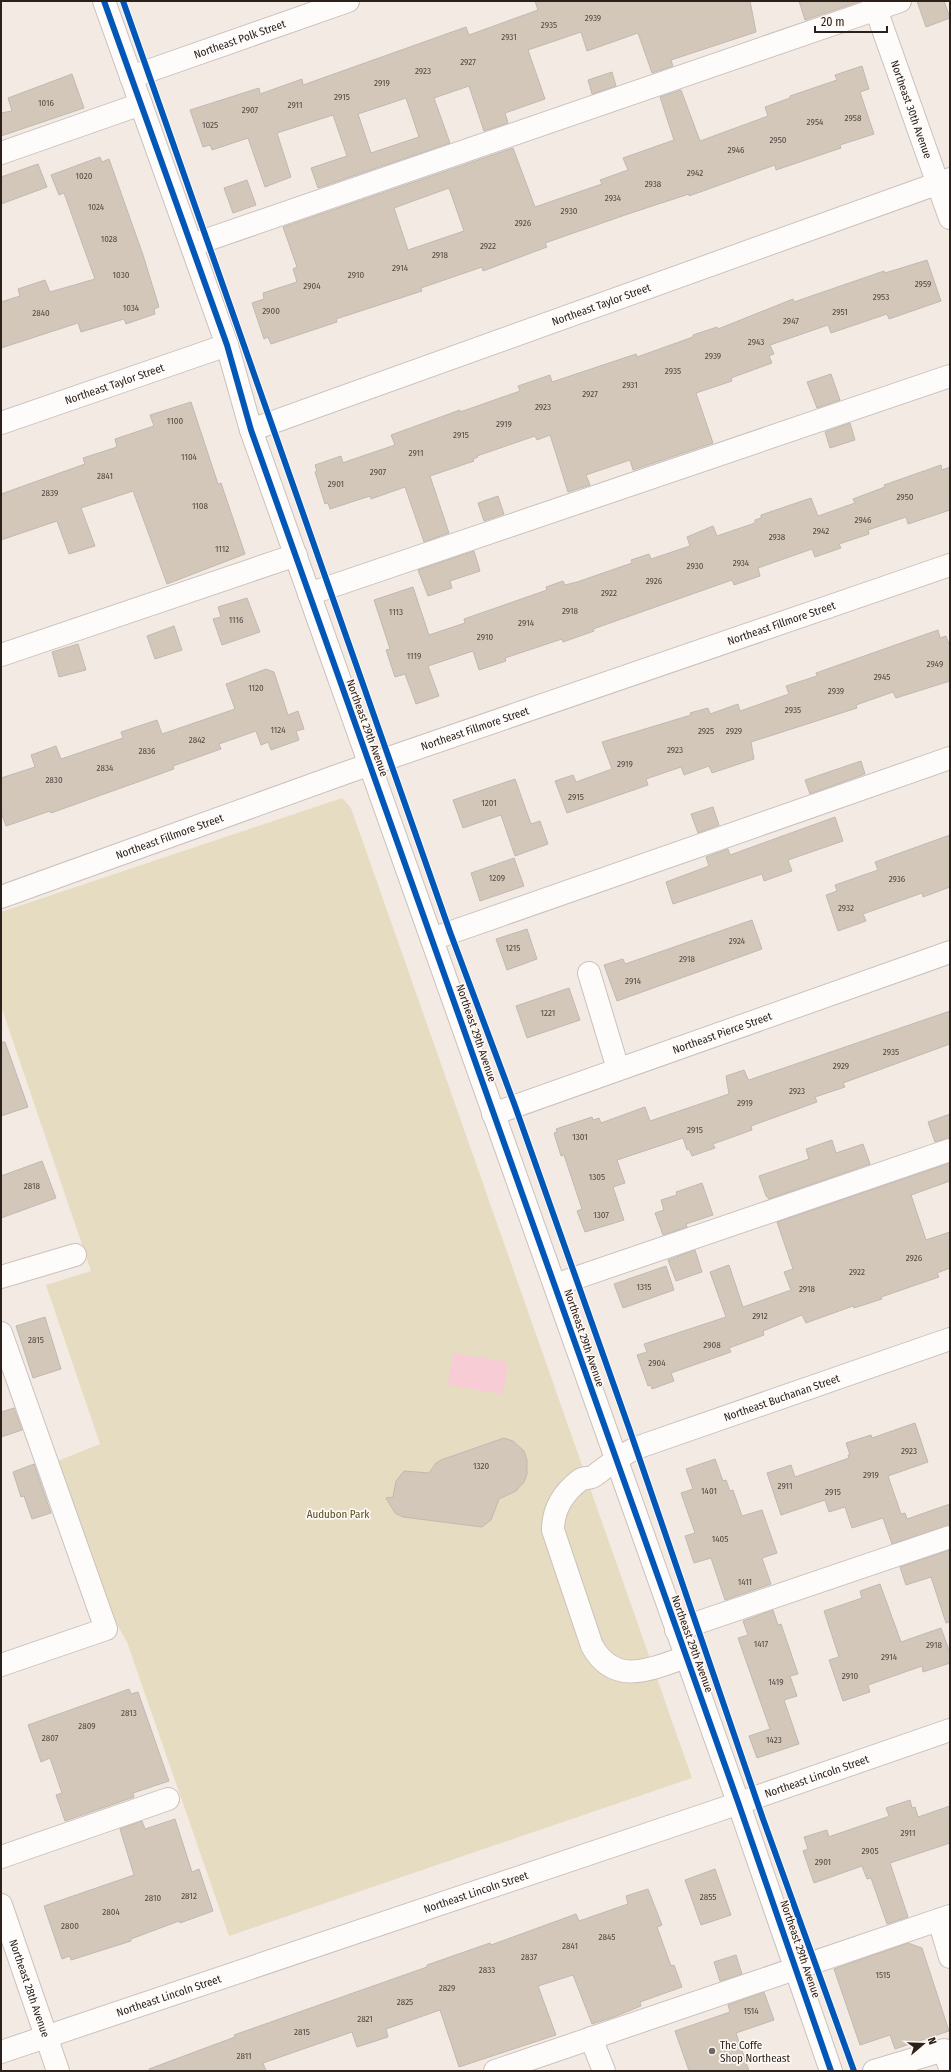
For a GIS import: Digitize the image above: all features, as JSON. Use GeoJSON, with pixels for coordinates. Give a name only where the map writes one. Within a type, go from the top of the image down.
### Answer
{"type":"FeatureCollection","features":[{"type":"Feature","properties":{"kind":"street","name":"Northeast 29th Avenue"},"geometry":{"type":"LineString","coordinates":[[104,1],[227,345],[252,430],[309,594],[738,1802],[831,2071]]}},
{"type":"Feature","properties":{"kind":"street","name":"Northeast Polk Street"},"geometry":{"type":"LineString","coordinates":[[131,77],[348,1]]}},
{"type":"Feature","properties":{"kind":"street"},"geometry":{"type":"LineString","coordinates":[[192,245],[875,5],[900,1]]}},
{"type":"Feature","properties":{"kind":"street","name":"Northeast 30th Avenue"},"geometry":{"type":"LineString","coordinates":[[875,5],[944,181],[950,218]]}},
{"type":"Feature","properties":{"kind":"street"},"geometry":{"type":"LineString","coordinates":[[1,153],[141,104]]}},
{"type":"Feature","properties":{"kind":"street","name":"Northeast Taylor Street"},"geometry":{"type":"LineString","coordinates":[[252,430],[944,181]]}},
{"type":"Feature","properties":{"kind":"street","name":"Northeast Taylor Street"},"geometry":{"type":"LineString","coordinates":[[1,423],[227,345]]}},
{"type":"Feature","properties":{"kind":"street"},"geometry":{"type":"LineString","coordinates":[[309,594],[950,376]]}},
{"type":"Feature","properties":{"kind":"street"},"geometry":{"type":"LineString","coordinates":[[1,656],[296,555]]}},
{"type":"Feature","properties":{"kind":"street","name":"Northeast Fillmore Street"},"geometry":{"type":"LineString","coordinates":[[1,897],[370,765],[950,565]]}},
{"type":"Feature","properties":{"kind":"street"},"geometry":{"type":"LineString","coordinates":[[432,939],[950,758]]}},
{"type":"Feature","properties":{"kind":"street","name":"Northeast Pierce Street"},"geometry":{"type":"LineString","coordinates":[[493,1114],[950,952]]}},
{"type":"Feature","properties":{"kind":"street"},"geometry":{"type":"LineString","coordinates":[[589,973],[618,1069]]}},
{"type":"Feature","properties":{"kind":"street"},"geometry":{"type":"LineString","coordinates":[[555,1285],[950,1150]]}},
{"type":"Feature","properties":{"kind":"street"},"geometry":{"type":"LineString","coordinates":[[1,1277],[75,1255]]}},
{"type":"Feature","properties":{"kind":"street"},"geometry":{"type":"LineString","coordinates":[[1,1333],[106,1629],[1,1665]]}},
{"type":"Feature","properties":{"kind":"street","name":"Northeast Buchanan Street"},"geometry":{"type":"LineString","coordinates":[[686,1657],[644,1671],[624,1672],[608,1666],[598,1656],[592,1646],[553,1530],[553,1515],[563,1497],[581,1479],[592,1477],[615,1458],[636,1448],[950,1339]]}},
{"type":"Feature","properties":{"kind":"street"},"geometry":{"type":"LineString","coordinates":[[676,1630],[950,1537]]}},
{"type":"Feature","properties":{"kind":"street","name":"Northeast Lincoln Street"},"geometry":{"type":"LineString","coordinates":[[1,2052],[950,1730]]}},
{"type":"Feature","properties":{"kind":"street"},"geometry":{"type":"LineString","coordinates":[[1,1857],[168,1799]]}},
{"type":"Feature","properties":{"kind":"street","name":"Northeast 28th Avenue"},"geometry":{"type":"LineString","coordinates":[[1,1905],[58,2071]]}},
{"type":"Feature","properties":{"kind":"street"},"geometry":{"type":"LineString","coordinates":[[495,2071],[530,2065],[592,2038],[945,1918],[950,1957]]}},
{"type":"Feature","properties":{"kind":"street"},"geometry":{"type":"LineString","coordinates":[[592,2038],[604,2071]]}},
{"type":"Feature","properties":{"kind":"street"},"geometry":{"type":"LineString","coordinates":[[874,2071],[948,2055]]}},
{"type":"Feature","properties":{"kind":"green space","name":"Audubon Park"},"geometry":{"type":"Polygon","coordinates":[[[342,798],[351,808],[692,1778],[229,1936],[127,1642],[105,1603],[55,1462],[100,1444],[46,1285],[91,1271],[1,1006],[1,912],[342,798]]]}},
{"type":"Feature","properties":{"kind":"shaded area"},"geometry":{"type":"Polygon","coordinates":[[[453,1353],[508,1362],[503,1394],[448,1385],[453,1353]]]}},
{"type":"Feature","properties":{"kind":"building"},"geometry":{"type":"Polygon","coordinates":[[[535,1],[750,1],[756,32],[671,60],[673,66],[652,73],[638,33],[587,51],[581,32],[528,50],[545,99],[505,113],[508,123],[484,131],[469,86],[434,98],[450,143],[318,188],[311,168],[347,156],[333,115],[277,133],[291,177],[265,187],[248,138],[212,150],[210,145],[203,147],[190,110],[259,88],[260,94],[302,79],[303,85],[466,27],[469,35],[538,10],[535,1]],[[406,98],[358,114],[371,153],[419,137],[406,98]]]}},
{"type":"Feature","properties":{"kind":"building"},"geometry":{"type":"Polygon","coordinates":[[[799,1],[861,1],[805,20],[799,1]]]}},
{"type":"Feature","properties":{"kind":"building"},"geometry":{"type":"Polygon","coordinates":[[[917,1],[944,1],[950,18],[926,27],[917,1]]]}},
{"type":"Feature","properties":{"kind":"building"},"geometry":{"type":"Polygon","coordinates":[[[862,66],[869,89],[860,92],[874,134],[840,145],[841,148],[776,170],[775,165],[689,196],[689,194],[545,243],[547,247],[483,271],[482,267],[421,288],[422,291],[336,319],[337,322],[271,344],[268,337],[264,339],[252,303],[264,299],[263,293],[297,282],[293,269],[297,267],[283,227],[513,148],[535,207],[602,184],[600,180],[628,170],[623,158],[674,140],[660,97],[681,90],[700,141],[768,116],[765,107],[790,98],[790,96],[837,80],[835,75],[862,66]],[[449,188],[394,208],[408,250],[464,231],[449,188]]]}},
{"type":"Feature","properties":{"kind":"building"},"geometry":{"type":"Polygon","coordinates":[[[612,72],[616,86],[592,94],[588,80],[612,72]]]}},
{"type":"Feature","properties":{"kind":"building"},"geometry":{"type":"Polygon","coordinates":[[[72,74],[84,108],[1,136],[1,113],[12,111],[8,98],[72,74]]]}},
{"type":"Feature","properties":{"kind":"building"},"geometry":{"type":"Polygon","coordinates":[[[100,157],[102,162],[109,159],[143,255],[159,307],[154,309],[155,314],[126,324],[124,319],[81,332],[78,323],[1,348],[1,302],[20,296],[18,289],[45,280],[50,292],[95,279],[64,193],[59,195],[51,175],[100,157]]]}},
{"type":"Feature","properties":{"kind":"building"},"geometry":{"type":"Polygon","coordinates":[[[38,164],[47,187],[1,204],[1,177],[38,164]]]}},
{"type":"Feature","properties":{"kind":"building"},"geometry":{"type":"Polygon","coordinates":[[[247,180],[256,205],[233,213],[224,188],[247,180]]]}},
{"type":"Feature","properties":{"kind":"building"},"geometry":{"type":"Polygon","coordinates":[[[927,260],[941,301],[889,319],[887,314],[831,333],[828,325],[770,345],[774,354],[769,356],[772,363],[731,378],[732,381],[696,393],[713,443],[633,470],[630,460],[586,475],[590,485],[568,492],[550,435],[537,440],[535,436],[477,456],[478,457],[473,459],[474,461],[430,476],[449,533],[424,542],[405,487],[371,499],[370,496],[330,509],[328,503],[325,504],[315,472],[317,471],[315,465],[341,456],[343,463],[395,445],[391,435],[460,410],[460,412],[520,391],[518,386],[550,375],[552,382],[636,354],[637,357],[693,337],[693,335],[717,327],[718,329],[793,299],[794,302],[884,271],[885,273],[927,260]]]}},
{"type":"Feature","properties":{"kind":"building"},"geometry":{"type":"Polygon","coordinates":[[[831,374],[840,400],[817,408],[807,382],[831,374]]]}},
{"type":"Feature","properties":{"kind":"building"},"geometry":{"type":"Polygon","coordinates":[[[191,402],[218,484],[221,483],[245,554],[167,584],[133,491],[81,508],[95,546],[69,554],[57,521],[1,540],[1,494],[85,464],[83,458],[117,447],[115,439],[154,426],[150,415],[191,402]]]}},
{"type":"Feature","properties":{"kind":"building"},"geometry":{"type":"Polygon","coordinates":[[[850,423],[855,440],[830,448],[825,432],[850,423]]]}},
{"type":"Feature","properties":{"kind":"building"},"geometry":{"type":"Polygon","coordinates":[[[941,465],[942,470],[950,467],[950,510],[908,524],[906,517],[868,530],[869,534],[839,544],[841,548],[815,557],[812,549],[758,568],[760,576],[734,585],[732,580],[593,629],[594,631],[563,642],[562,639],[505,658],[506,661],[479,670],[473,651],[428,666],[439,696],[416,704],[405,674],[395,677],[386,650],[390,649],[374,600],[413,587],[429,635],[465,623],[464,619],[547,590],[546,587],[563,581],[565,585],[577,582],[632,563],[631,560],[649,554],[651,559],[690,546],[687,537],[713,526],[717,536],[755,523],[755,520],[761,518],[761,515],[811,498],[818,516],[855,503],[853,499],[885,487],[884,485],[941,465]]]}},
{"type":"Feature","properties":{"kind":"building"},"geometry":{"type":"Polygon","coordinates":[[[498,496],[504,514],[484,521],[478,503],[498,496]]]}},
{"type":"Feature","properties":{"kind":"building"},"geometry":{"type":"Polygon","coordinates":[[[474,551],[480,571],[450,581],[452,588],[428,596],[418,570],[474,551]]]}},
{"type":"Feature","properties":{"kind":"building"},"geometry":{"type":"Polygon","coordinates":[[[247,598],[260,632],[222,645],[213,619],[221,617],[218,607],[247,598]]]}},
{"type":"Feature","properties":{"kind":"building"},"geometry":{"type":"Polygon","coordinates":[[[174,626],[182,650],[155,659],[147,636],[174,626]]]}},
{"type":"Feature","properties":{"kind":"building"},"geometry":{"type":"Polygon","coordinates":[[[938,630],[940,638],[946,636],[950,647],[950,681],[896,698],[893,692],[856,705],[857,708],[751,742],[754,759],[712,773],[709,766],[684,775],[681,767],[646,779],[648,785],[567,813],[555,781],[573,775],[576,782],[612,769],[602,742],[691,715],[690,713],[708,708],[710,714],[738,704],[740,711],[789,694],[786,686],[817,676],[816,673],[938,630]]]}},
{"type":"Feature","properties":{"kind":"building"},"geometry":{"type":"Polygon","coordinates":[[[78,644],[86,670],[59,677],[52,652],[78,644]]]}},
{"type":"Feature","properties":{"kind":"building"},"geometry":{"type":"Polygon","coordinates":[[[266,669],[274,672],[288,715],[298,711],[304,729],[296,731],[299,740],[271,750],[268,742],[261,745],[256,731],[219,744],[221,749],[173,766],[174,769],[51,813],[50,811],[6,826],[1,812],[1,778],[35,767],[31,755],[56,746],[61,759],[123,738],[121,732],[157,720],[162,734],[235,709],[226,684],[266,669]]]}},
{"type":"Feature","properties":{"kind":"building"},"geometry":{"type":"Polygon","coordinates":[[[861,761],[865,774],[810,794],[805,780],[861,761]]]}},
{"type":"Feature","properties":{"kind":"building"},"geometry":{"type":"Polygon","coordinates":[[[515,779],[531,824],[540,821],[548,844],[515,856],[501,815],[463,828],[453,800],[515,779]]]}},
{"type":"Feature","properties":{"kind":"building"},"geometry":{"type":"Polygon","coordinates":[[[713,807],[719,825],[698,833],[691,814],[713,807]]]}},
{"type":"Feature","properties":{"kind":"building"},"geometry":{"type":"Polygon","coordinates":[[[835,817],[843,841],[788,860],[792,871],[764,881],[762,874],[673,904],[666,882],[709,866],[706,857],[728,849],[730,855],[835,817]]]}},
{"type":"Feature","properties":{"kind":"building"},"geometry":{"type":"Polygon","coordinates":[[[950,835],[950,887],[923,897],[922,893],[863,914],[866,921],[838,931],[826,895],[837,891],[835,885],[878,870],[875,862],[950,835]]]}},
{"type":"Feature","properties":{"kind":"building"},"geometry":{"type":"Polygon","coordinates":[[[514,858],[524,886],[480,901],[471,873],[514,858]]]}},
{"type":"Feature","properties":{"kind":"building"},"geometry":{"type":"Polygon","coordinates":[[[752,920],[762,949],[617,1001],[604,965],[623,959],[625,964],[752,920]]]}},
{"type":"Feature","properties":{"kind":"building"},"geometry":{"type":"Polygon","coordinates":[[[527,929],[537,959],[507,970],[496,939],[527,929]]]}},
{"type":"Feature","properties":{"kind":"building"},"geometry":{"type":"Polygon","coordinates":[[[569,988],[580,1020],[527,1038],[516,1006],[569,988]]]}},
{"type":"Feature","properties":{"kind":"building"},"geometry":{"type":"Polygon","coordinates":[[[950,1011],[950,1044],[843,1083],[845,1087],[815,1097],[817,1102],[751,1126],[752,1130],[713,1144],[715,1148],[692,1156],[689,1149],[687,1150],[683,1138],[617,1160],[625,1183],[613,1187],[624,1220],[585,1232],[577,1211],[582,1209],[564,1155],[561,1156],[554,1133],[557,1132],[556,1129],[592,1117],[593,1120],[599,1118],[601,1123],[645,1107],[650,1121],[729,1094],[726,1076],[744,1070],[749,1080],[950,1011]]]}},
{"type":"Feature","properties":{"kind":"building"},"geometry":{"type":"Polygon","coordinates":[[[1,1042],[5,1042],[28,1107],[1,1116],[1,1042]]]}},
{"type":"Feature","properties":{"kind":"building"},"geometry":{"type":"Polygon","coordinates":[[[950,1114],[950,1138],[935,1142],[928,1122],[950,1114]]]}},
{"type":"Feature","properties":{"kind":"building"},"geometry":{"type":"Polygon","coordinates":[[[832,1140],[836,1153],[863,1144],[870,1164],[769,1199],[766,1196],[759,1176],[809,1159],[806,1149],[832,1140]]]}},
{"type":"Feature","properties":{"kind":"building"},"geometry":{"type":"Polygon","coordinates":[[[42,1161],[56,1198],[1,1218],[1,1176],[42,1161]]]}},
{"type":"Feature","properties":{"kind":"building"},"geometry":{"type":"Polygon","coordinates":[[[950,1163],[950,1181],[911,1195],[926,1240],[950,1232],[950,1268],[937,1273],[939,1277],[881,1297],[882,1299],[854,1308],[853,1306],[806,1323],[802,1315],[763,1331],[764,1335],[729,1348],[731,1352],[671,1373],[674,1381],[652,1389],[651,1385],[648,1386],[637,1355],[647,1352],[644,1344],[726,1317],[710,1272],[729,1265],[743,1307],[791,1290],[784,1272],[793,1269],[777,1222],[950,1163]]]}},
{"type":"Feature","properties":{"kind":"building"},"geometry":{"type":"Polygon","coordinates":[[[702,1183],[713,1215],[686,1224],[687,1227],[663,1235],[655,1213],[664,1210],[661,1200],[677,1195],[676,1192],[702,1183]]]}},
{"type":"Feature","properties":{"kind":"building"},"geometry":{"type":"Polygon","coordinates":[[[695,1250],[702,1272],[676,1281],[668,1260],[695,1250]]]}},
{"type":"Feature","properties":{"kind":"building"},"geometry":{"type":"Polygon","coordinates":[[[666,1266],[674,1290],[623,1308],[614,1284],[666,1266]]]}},
{"type":"Feature","properties":{"kind":"building"},"geometry":{"type":"Polygon","coordinates":[[[45,1317],[61,1369],[33,1378],[16,1326],[45,1317]]]}},
{"type":"Feature","properties":{"kind":"building"},"geometry":{"type":"Polygon","coordinates":[[[14,1408],[22,1430],[1,1437],[1,1412],[14,1408]]]}},
{"type":"Feature","properties":{"kind":"building"},"geometry":{"type":"Polygon","coordinates":[[[915,1423],[928,1462],[888,1476],[901,1514],[905,1513],[907,1519],[950,1504],[950,1525],[892,1544],[883,1518],[852,1528],[845,1507],[829,1512],[825,1500],[781,1515],[767,1473],[791,1465],[795,1477],[849,1458],[848,1455],[850,1455],[846,1443],[871,1435],[872,1438],[915,1423]]]}},
{"type":"Feature","properties":{"kind":"building"},"geometry":{"type":"Polygon","coordinates":[[[504,1438],[513,1441],[524,1451],[527,1460],[527,1474],[524,1482],[516,1491],[499,1499],[491,1520],[482,1527],[403,1517],[395,1513],[386,1498],[393,1497],[396,1481],[404,1471],[429,1473],[436,1463],[441,1460],[504,1438]]]}},
{"type":"Feature","properties":{"kind":"building"},"geometry":{"type":"Polygon","coordinates":[[[715,1459],[723,1481],[726,1480],[730,1491],[733,1490],[742,1516],[762,1510],[777,1553],[762,1558],[771,1584],[725,1600],[711,1558],[694,1563],[685,1536],[695,1533],[681,1493],[693,1489],[686,1469],[715,1459]]]}},
{"type":"Feature","properties":{"kind":"building"},"geometry":{"type":"Polygon","coordinates":[[[34,1464],[51,1513],[32,1519],[24,1496],[21,1497],[13,1472],[34,1464]]]}},
{"type":"Feature","properties":{"kind":"building"},"geometry":{"type":"Polygon","coordinates":[[[950,1550],[950,1622],[946,1623],[931,1577],[906,1585],[900,1567],[950,1550]]]}},
{"type":"Feature","properties":{"kind":"building"},"geometry":{"type":"Polygon","coordinates":[[[880,1584],[901,1642],[941,1628],[950,1653],[950,1663],[923,1672],[922,1666],[868,1685],[870,1692],[843,1701],[829,1660],[839,1657],[824,1611],[862,1598],[860,1591],[880,1584]]]}},
{"type":"Feature","properties":{"kind":"building"},"geometry":{"type":"Polygon","coordinates":[[[773,1610],[778,1625],[781,1624],[798,1674],[790,1676],[797,1696],[784,1700],[799,1744],[757,1758],[749,1736],[770,1729],[738,1638],[748,1635],[743,1621],[773,1610]]]}},
{"type":"Feature","properties":{"kind":"building"},"geometry":{"type":"Polygon","coordinates":[[[129,1689],[131,1694],[138,1692],[169,1781],[133,1793],[134,1797],[65,1821],[56,1795],[62,1793],[50,1758],[41,1762],[28,1725],[129,1689]]]}},
{"type":"Feature","properties":{"kind":"building"},"geometry":{"type":"Polygon","coordinates":[[[910,1800],[912,1808],[915,1807],[918,1817],[950,1806],[950,1843],[890,1863],[908,1917],[887,1924],[871,1878],[867,1879],[862,1866],[814,1883],[803,1851],[808,1849],[804,1837],[827,1830],[829,1837],[887,1817],[889,1816],[886,1808],[910,1800]]]}},
{"type":"Feature","properties":{"kind":"building"},"geometry":{"type":"Polygon","coordinates":[[[175,1819],[192,1872],[199,1869],[213,1911],[180,1923],[179,1921],[131,1939],[131,1941],[71,1960],[70,1956],[62,1959],[44,1906],[134,1875],[120,1829],[142,1821],[145,1829],[175,1819]]]}},
{"type":"Feature","properties":{"kind":"building"},"geometry":{"type":"Polygon","coordinates":[[[715,1869],[731,1915],[701,1925],[685,1880],[715,1869]]]}},
{"type":"Feature","properties":{"kind":"building"},"geometry":{"type":"Polygon","coordinates":[[[648,1889],[662,1925],[657,1927],[671,1966],[674,1965],[682,1987],[640,2002],[641,2006],[614,2017],[592,2024],[573,1975],[538,1986],[556,2035],[459,2067],[440,2010],[386,2029],[388,2037],[357,2047],[352,2032],[263,2063],[266,2071],[150,2071],[149,2069],[235,2037],[234,2035],[427,1967],[427,1965],[490,1943],[491,1945],[576,1914],[579,1921],[628,1904],[626,1896],[648,1889]]]}},
{"type":"Feature","properties":{"kind":"building"},"geometry":{"type":"Polygon","coordinates":[[[908,1943],[922,1948],[949,2031],[895,2049],[890,2035],[860,2045],[834,1969],[908,1943]]]}},
{"type":"Feature","properties":{"kind":"building"},"geometry":{"type":"Polygon","coordinates":[[[736,1955],[742,1974],[720,1981],[714,1962],[736,1955]]]}},
{"type":"Feature","properties":{"kind":"building","name":"The Coffe Shop Northeast"},"geometry":{"type":"Polygon","coordinates":[[[764,1992],[774,2020],[736,2033],[749,2071],[689,2071],[675,2031],[730,2012],[728,2005],[764,1992]]]}},
{"type":"Feature","properties":{"kind":"cycle path"},"geometry":{"type":"LineString","coordinates":[[104,1],[227,345],[251,430],[738,1802],[831,2071]]}},
{"type":"Feature","properties":{"kind":"cycle path"},"geometry":{"type":"LineString","coordinates":[[123,1],[450,932],[515,1106],[629,1428],[763,1819],[854,2071]]}},
{"type":"Feature","properties":{"kind":"place","name":"The Coffe Shop Northeast"},"geometry":{"type":"Point","coordinates":[712,2051]}}]}
